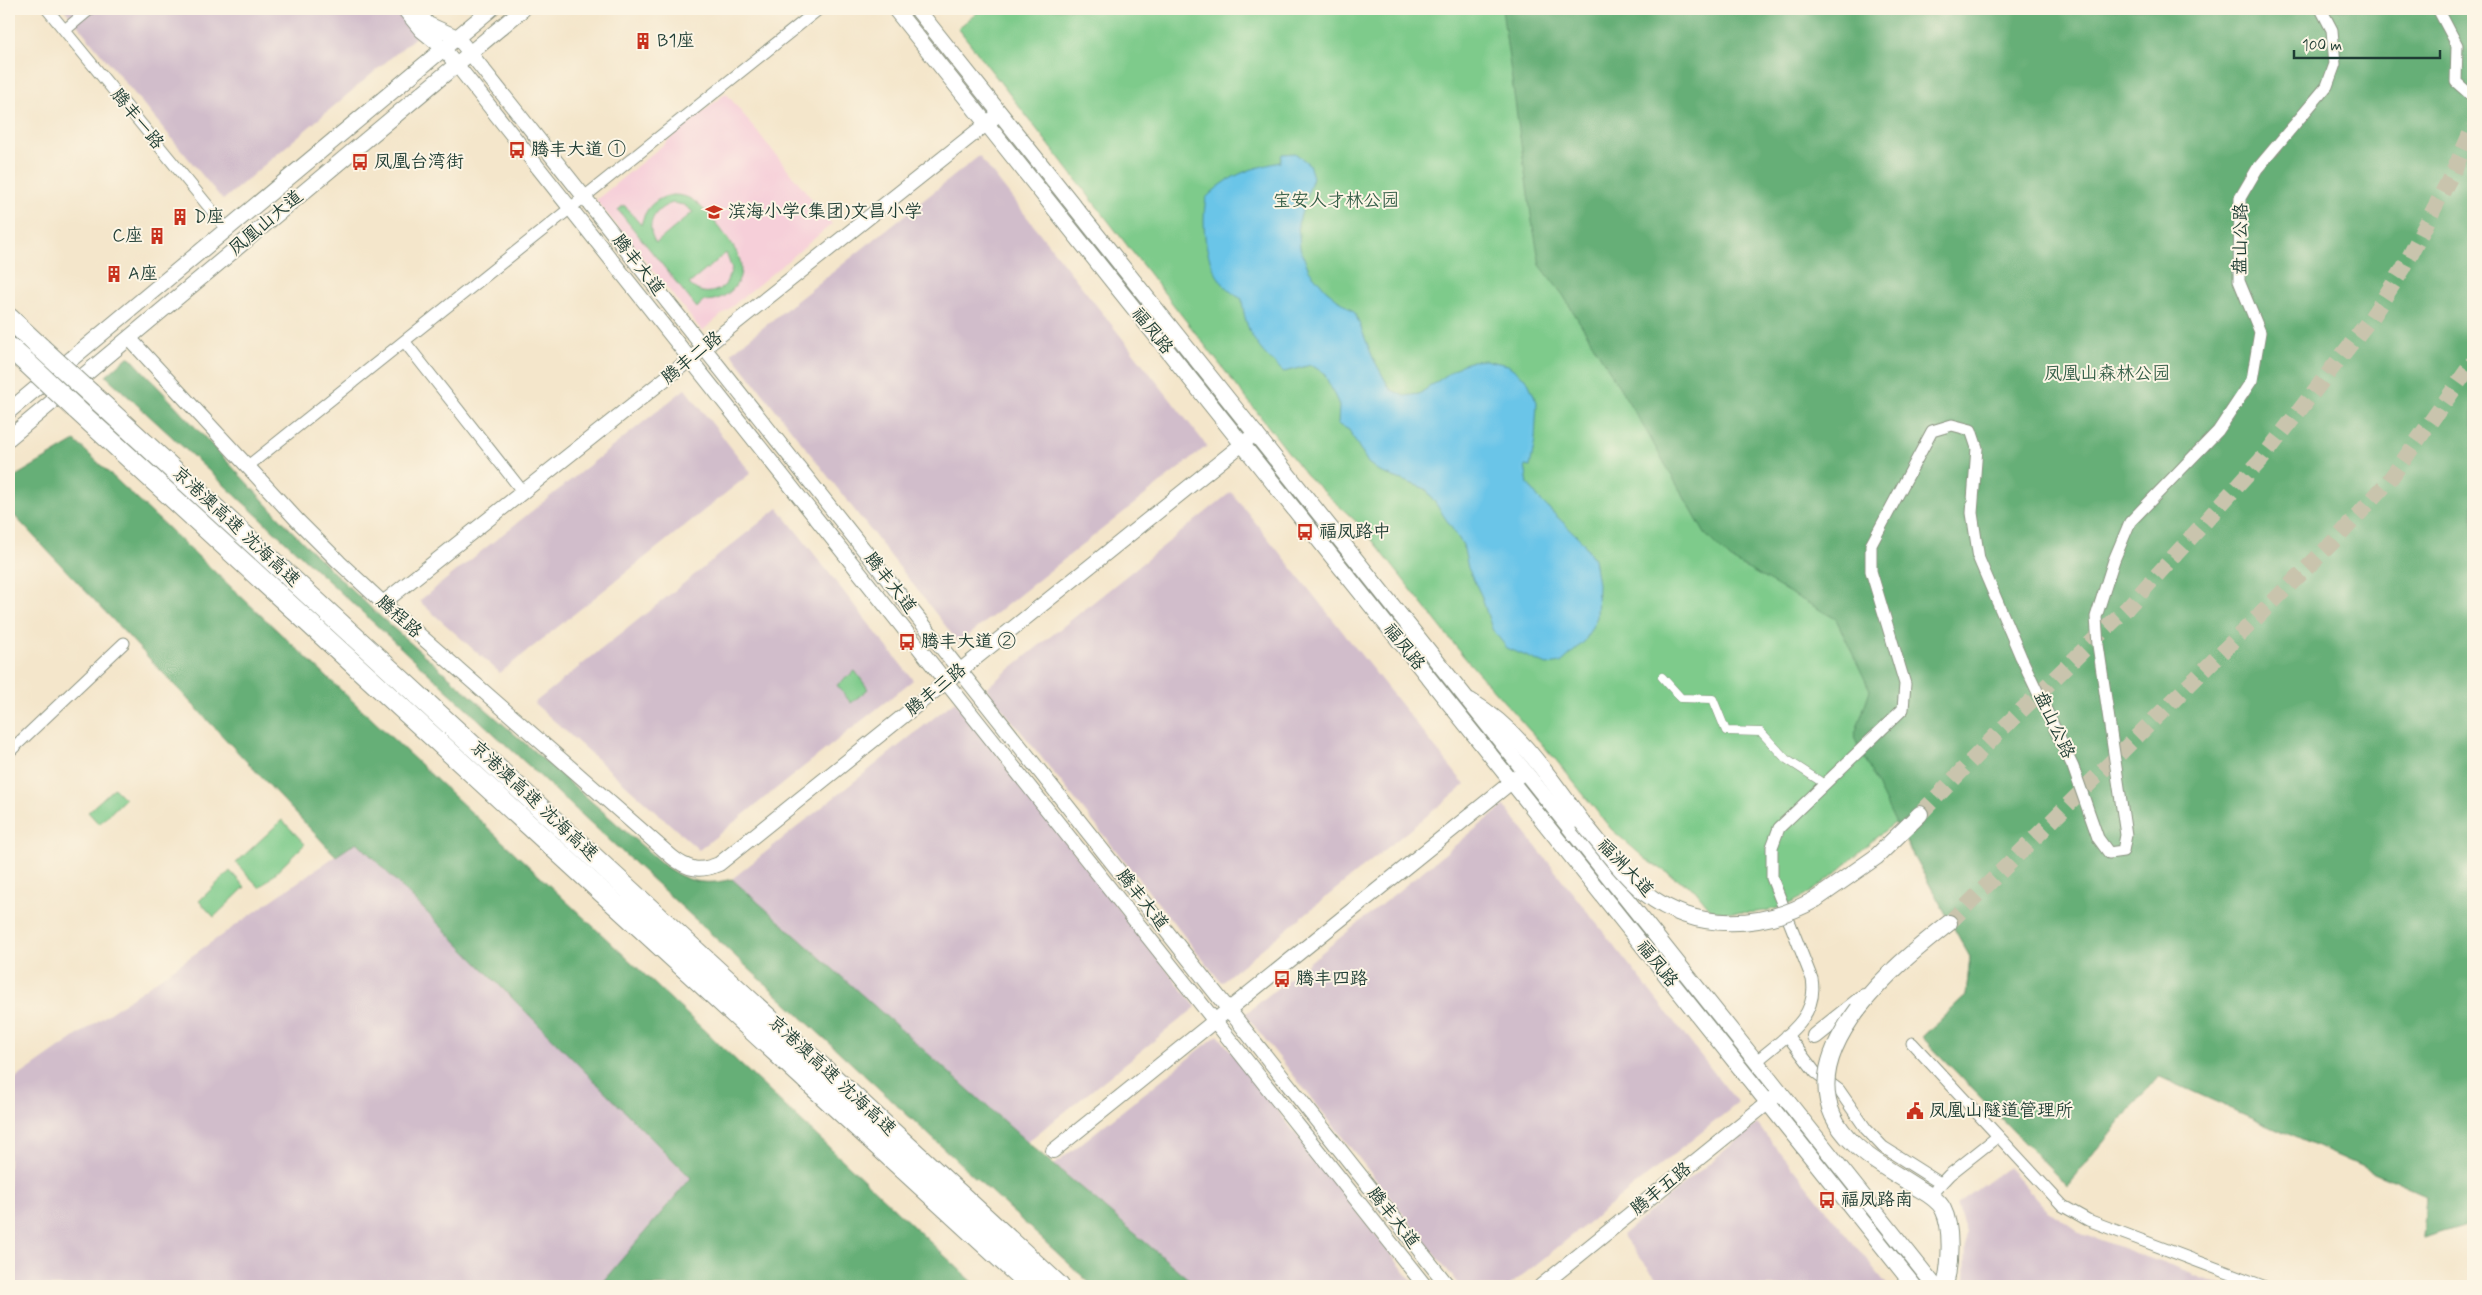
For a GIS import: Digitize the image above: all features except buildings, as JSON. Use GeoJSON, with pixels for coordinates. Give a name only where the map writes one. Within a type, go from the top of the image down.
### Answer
{"type":"FeatureCollection","features":[{"type":"Feature","properties":{"kind":"highway","name":"京港澳高速 沈海高速"},"geometry":{"type":"LineString","coordinates":[[9,318],[1058,1286]]}},
{"type":"Feature","properties":{"kind":"highway","name":"京港澳高速 沈海高速"},"geometry":{"type":"LineString","coordinates":[[9,347],[1031,1286]]}},
{"type":"Feature","properties":{"kind":"main road","name":"凤凰山大道"},"geometry":{"type":"LineString","coordinates":[[9,411],[491,9]]}},
{"type":"Feature","properties":{"kind":"main road","name":"凤凰山大道"},"geometry":{"type":"LineString","coordinates":[[9,438],[523,9]]}},
{"type":"Feature","properties":{"kind":"main road","name":"福凤路"},"geometry":{"type":"LineString","coordinates":[[895,9],[1914,1286]]}},
{"type":"Feature","properties":{"kind":"main road","name":"福凤路"},"geometry":{"type":"LineString","coordinates":[[917,9],[1935,1286]]}},
{"type":"Feature","properties":{"kind":"main road"},"geometry":{"type":"LineString","coordinates":[[1348,576],[1361,565]]}},
{"type":"Feature","properties":{"kind":"main road","name":"福洲大道"},"geometry":{"type":"LineString","coordinates":[[1470,701],[1488,712],[1520,741],[1582,822],[1645,892],[1666,907],[1690,916],[1732,923],[1761,921],[1788,912],[1816,898],[1876,857],[1920,814]]}},
{"type":"Feature","properties":{"kind":"main road"},"geometry":{"type":"LineString","coordinates":[[1815,1036],[1874,988],[1917,948],[1949,923]]}},
{"type":"Feature","properties":{"kind":"main road"},"geometry":{"type":"LineString","coordinates":[[1874,988],[1839,1035],[1832,1052],[1826,1085],[1830,1107],[1839,1125],[1852,1142],[1869,1156],[1916,1187],[1936,1190],[1947,1226],[1950,1260],[1945,1286]]}},
{"type":"Feature","properties":{"kind":"main road"},"geometry":{"type":"LineString","coordinates":[[1889,1255],[1903,1286]]}},
{"type":"Feature","properties":{"kind":"street","name":"腾丰一路"},"geometry":{"type":"LineString","coordinates":[[47,9],[227,229]]}},
{"type":"Feature","properties":{"kind":"street"},"geometry":{"type":"LineString","coordinates":[[64,30],[90,9]]}},
{"type":"Feature","properties":{"kind":"street","name":"腾丰大道"},"geometry":{"type":"LineString","coordinates":[[404,9],[421,30],[443,48],[456,64],[1425,1286]]}},
{"type":"Feature","properties":{"kind":"street","name":"腾丰大道"},"geometry":{"type":"LineString","coordinates":[[416,9],[428,24],[457,37],[470,53],[1448,1286]]}},
{"type":"Feature","properties":{"kind":"street"},"geometry":{"type":"LineString","coordinates":[[248,466],[819,9]]}},
{"type":"Feature","properties":{"kind":"street","name":"盘山公路"},"geometry":{"type":"LineString","coordinates":[[1757,1061],[1801,1024],[1809,1012],[1814,986],[1776,893],[1772,878],[1772,848],[1779,828],[1903,710],[1905,684],[1871,572],[1871,545],[1932,431],[1952,425],[1971,430],[1977,448],[1972,513],[1979,559],[2021,657],[2074,767],[2098,838],[2109,853],[2123,851],[2126,836],[2098,645],[2096,617],[2114,560],[2130,522],[2218,430],[2252,380],[2260,332],[2239,281],[2240,198],[2257,169],[2327,86],[2335,64],[2332,30],[2321,9]]}},
{"type":"Feature","properties":{"kind":"street"},"geometry":{"type":"LineString","coordinates":[[2438,9],[2457,45],[2456,82],[2473,97]]}},
{"type":"Feature","properties":{"kind":"street","name":"腾丰二路"},"geometry":{"type":"LineString","coordinates":[[383,603],[1000,113]]}},
{"type":"Feature","properties":{"kind":"street","name":"腾程路"},"geometry":{"type":"LineString","coordinates":[[128,338],[298,521],[383,603],[672,857],[682,865],[694,870]]}},
{"type":"Feature","properties":{"kind":"street"},"geometry":{"type":"LineString","coordinates":[[404,341],[523,492]]}},
{"type":"Feature","properties":{"kind":"street","name":"腾丰三路"},"geometry":{"type":"LineString","coordinates":[[694,870],[707,869],[719,864],[1256,434]]}},
{"type":"Feature","properties":{"kind":"street"},"geometry":{"type":"LineString","coordinates":[[9,752],[124,643]]}},
{"type":"Feature","properties":{"kind":"street"},"geometry":{"type":"LineString","coordinates":[[1662,677],[1681,698],[1713,699],[1726,731],[1761,732],[1786,759],[1820,781]]}},
{"type":"Feature","properties":{"kind":"street"},"geometry":{"type":"LineString","coordinates":[[1053,1151],[1525,771]]}},
{"type":"Feature","properties":{"kind":"street"},"geometry":{"type":"LineString","coordinates":[[1787,1035],[1815,1072],[1839,1090],[1866,1129],[1883,1147],[1936,1190],[1997,1137]]}},
{"type":"Feature","properties":{"kind":"street"},"geometry":{"type":"LineString","coordinates":[[1912,1043],[2054,1198],[2073,1213],[2262,1286]]}},
{"type":"Feature","properties":{"kind":"street","name":"腾丰五路"},"geometry":{"type":"LineString","coordinates":[[1541,1286],[1782,1092]]}},
{"type":"Feature","properties":{"kind":"shaded area"},"geometry":{"type":"Polygon","coordinates":[[[64,9],[398,9],[419,34],[223,200],[64,9]]]}},
{"type":"Feature","properties":{"kind":"shaded area","name":"滨海小学(集团)文昌小学"},"geometry":{"type":"Polygon","coordinates":[[[726,93],[832,224],[702,331],[596,200],[726,93]]]}},
{"type":"Feature","properties":{"kind":"shaded area"},"geometry":{"type":"Polygon","coordinates":[[[979,156],[1207,446],[959,643],[731,353],[979,156]]]}},
{"type":"Feature","properties":{"kind":"shaded area"},"geometry":{"type":"Polygon","coordinates":[[[685,389],[751,473],[500,673],[419,601],[685,389]]]}},
{"type":"Feature","properties":{"kind":"shaded area"},"geometry":{"type":"Polygon","coordinates":[[[1231,492],[1465,785],[1221,982],[986,688],[1231,492]]]}},
{"type":"Feature","properties":{"kind":"shaded area"},"geometry":{"type":"Polygon","coordinates":[[[778,508],[913,680],[699,850],[534,703],[778,508]]]}},
{"type":"Feature","properties":{"kind":"shaded area"},"geometry":{"type":"Polygon","coordinates":[[[955,701],[1196,1007],[1027,1142],[732,879],[955,701]]]}},
{"type":"Feature","properties":{"kind":"shaded area"},"geometry":{"type":"Polygon","coordinates":[[[1504,806],[1738,1103],[1509,1286],[1460,1286],[1245,1014],[1504,806]]]}},
{"type":"Feature","properties":{"kind":"shaded area"},"geometry":{"type":"Polygon","coordinates":[[[357,841],[692,1178],[599,1286],[9,1286],[9,1083],[357,841]]]}},
{"type":"Feature","properties":{"kind":"shaded area"},"geometry":{"type":"Polygon","coordinates":[[[1218,1035],[1416,1286],[1197,1286],[1054,1165],[1218,1035]]]}},
{"type":"Feature","properties":{"kind":"shaded area"},"geometry":{"type":"Polygon","coordinates":[[[1757,1124],[1888,1286],[1663,1286],[1622,1235],[1757,1124]]]}},
{"type":"Feature","properties":{"kind":"shaded area"},"geometry":{"type":"Polygon","coordinates":[[[2008,1167],[2046,1209],[2079,1232],[2224,1286],[1965,1286],[1966,1233],[1957,1204],[2008,1167]]]}},
{"type":"Feature","properties":{"kind":"green space","name":"凤凰山森林公园"},"geometry":{"type":"Polygon","coordinates":[[[982,9],[2473,9],[2473,1223],[2423,1238],[2426,1195],[2158,1076],[2067,1186],[1922,1037],[1966,996],[1970,957],[1895,823],[1818,887],[1784,906],[1765,911],[1745,913],[1711,910],[1695,890],[1647,860],[1611,829],[1556,760],[1465,658],[1361,526],[1306,475],[958,28],[982,9]]]}},
{"type":"Feature","properties":{"kind":"green space","name":"凤凰山森林公园"},"geometry":{"type":"Polygon","coordinates":[[[1502,9],[2473,9],[2473,1223],[2423,1238],[2426,1195],[2158,1076],[2067,1186],[1922,1037],[1966,996],[1970,957],[1895,822],[1854,737],[1870,690],[1836,619],[1730,559],[1705,534],[1645,429],[1563,295],[1540,265],[1531,215],[1502,9]]]}},
{"type":"Feature","properties":{"kind":"green space"},"geometry":{"type":"Polygon","coordinates":[[[666,196],[683,196],[699,205],[712,218],[730,242],[741,264],[741,273],[734,288],[721,298],[703,301],[697,308],[618,210],[624,205],[641,225],[648,209],[656,201],[666,196]],[[673,203],[666,205],[653,218],[651,230],[656,243],[693,212],[684,205],[673,203]],[[726,253],[689,284],[702,292],[716,291],[725,285],[732,269],[726,253]]]}},
{"type":"Feature","properties":{"kind":"green space"},"geometry":{"type":"Polygon","coordinates":[[[129,356],[290,529],[375,612],[665,866],[681,876],[697,881],[713,882],[732,879],[1027,1142],[1192,1282],[1189,1286],[1093,1286],[106,376],[129,356]]]}},
{"type":"Feature","properties":{"kind":"green space"},"geometry":{"type":"Polygon","coordinates":[[[75,441],[977,1286],[599,1286],[691,1178],[357,842],[336,856],[9,510],[9,480],[75,441]]]}},
{"type":"Feature","properties":{"kind":"green space"},"geometry":{"type":"Polygon","coordinates":[[[855,671],[868,689],[851,703],[837,685],[855,671]]]}},
{"type":"Feature","properties":{"kind":"green space"},"geometry":{"type":"Polygon","coordinates":[[[114,788],[125,799],[99,824],[88,812],[114,788]]]}},
{"type":"Feature","properties":{"kind":"green space"},"geometry":{"type":"Polygon","coordinates":[[[282,820],[305,844],[260,888],[236,863],[282,820]]]}},
{"type":"Feature","properties":{"kind":"green space"},"geometry":{"type":"Polygon","coordinates":[[[230,871],[245,887],[214,917],[199,901],[230,871]]]}},
{"type":"Feature","properties":{"kind":"water"},"geometry":{"type":"Polygon","coordinates":[[[1295,153],[1309,164],[1313,177],[1298,224],[1300,248],[1309,270],[1326,290],[1355,313],[1373,358],[1390,389],[1404,396],[1419,394],[1461,365],[1485,360],[1508,365],[1527,380],[1537,402],[1535,440],[1530,467],[1525,466],[1528,484],[1539,499],[1582,541],[1594,559],[1598,584],[1597,617],[1585,641],[1561,663],[1547,665],[1507,648],[1492,629],[1481,595],[1468,568],[1463,545],[1426,489],[1380,472],[1368,463],[1349,430],[1338,424],[1339,405],[1324,373],[1311,365],[1284,372],[1275,364],[1254,340],[1246,322],[1242,299],[1230,291],[1214,269],[1209,255],[1204,226],[1206,198],[1231,178],[1258,167],[1280,162],[1282,154],[1295,153]]]}},
{"type":"Feature","properties":{"kind":"tunnel"},"geometry":{"type":"LineString","coordinates":[[1920,814],[1998,733],[2128,607],[2261,460],[2371,318],[2403,269],[2455,168],[2473,127]]}},
{"type":"Feature","properties":{"kind":"tunnel"},"geometry":{"type":"LineString","coordinates":[[1949,923],[2339,536],[2388,482],[2473,362]]}},
{"type":"Feature","properties":{"kind":"place","name":"B1座"},"geometry":{"type":"Point","coordinates":[643,41]}},
{"type":"Feature","properties":{"kind":"place","name":"腾丰大道 ①"},"geometry":{"type":"Point","coordinates":[517,150]}},
{"type":"Feature","properties":{"kind":"place","name":"凤凰台湾街"},"geometry":{"type":"Point","coordinates":[360,162]}},
{"type":"Feature","properties":{"kind":"place","name":"滨海小学(集团)文昌小学"},"geometry":{"type":"Point","coordinates":[714,212]}},
{"type":"Feature","properties":{"kind":"place","name":"D座"},"geometry":{"type":"Point","coordinates":[180,217]}},
{"type":"Feature","properties":{"kind":"place","name":"C座"},"geometry":{"type":"Point","coordinates":[157,236]}},
{"type":"Feature","properties":{"kind":"place","name":"A座"},"geometry":{"type":"Point","coordinates":[114,274]}},
{"type":"Feature","properties":{"kind":"place","name":"福凤路中"},"geometry":{"type":"Point","coordinates":[1305,532]}},
{"type":"Feature","properties":{"kind":"place","name":"腾丰大道 ②"},"geometry":{"type":"Point","coordinates":[907,642]}},
{"type":"Feature","properties":{"kind":"place","name":"腾丰四路"},"geometry":{"type":"Point","coordinates":[1282,979]}},
{"type":"Feature","properties":{"kind":"place","name":"凤凰山隧道管理所"},"geometry":{"type":"Point","coordinates":[1915,1111]}},
{"type":"Feature","properties":{"kind":"place","name":"福凤路南"},"geometry":{"type":"Point","coordinates":[1827,1200]}},
{"type":"Feature","properties":{"kind":"park label","name":"宝安人才林公园"},"geometry":{"type":"Point","coordinates":[1336,201]}}]}
